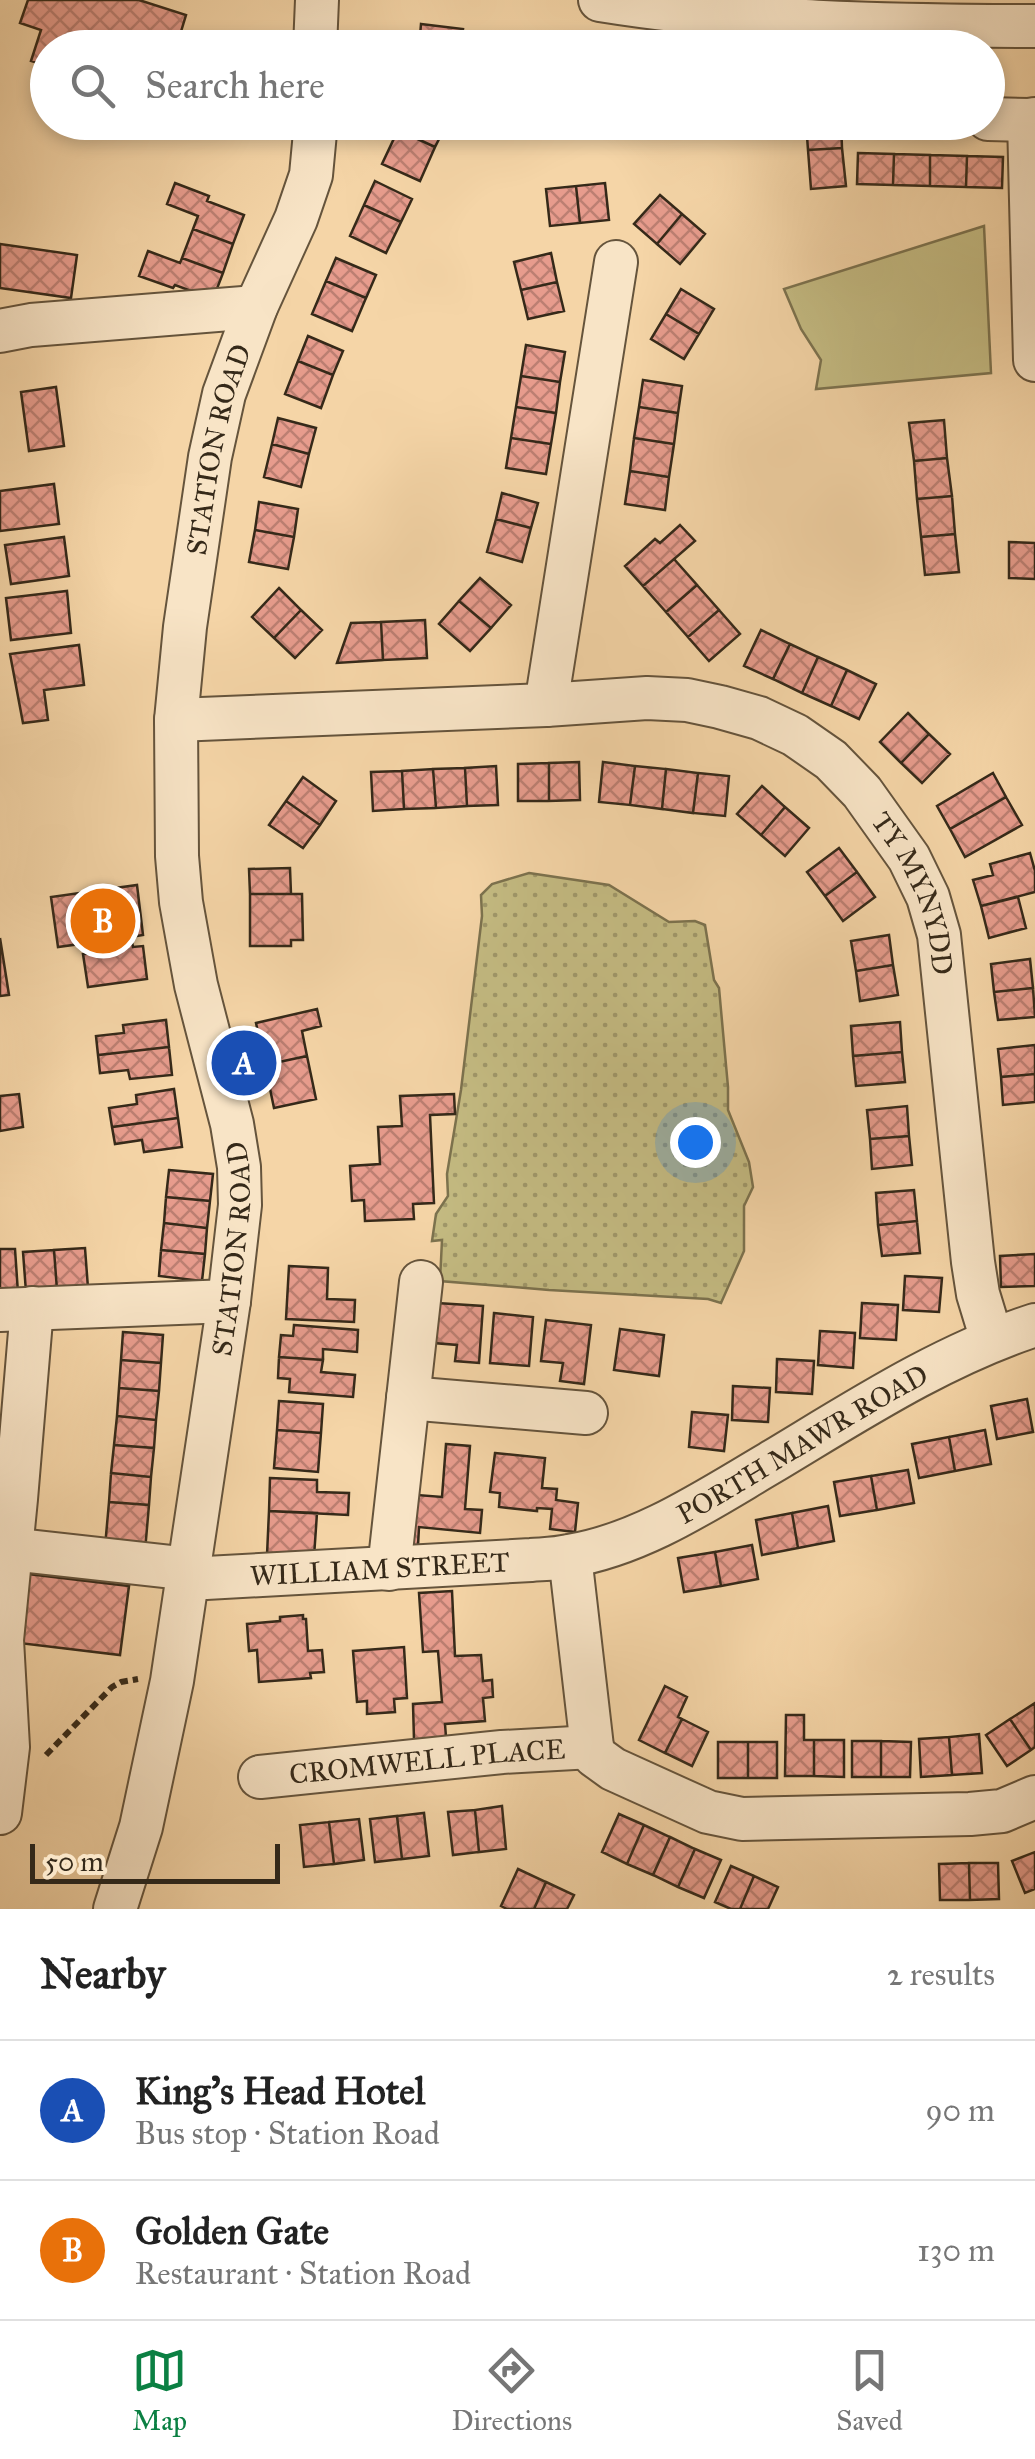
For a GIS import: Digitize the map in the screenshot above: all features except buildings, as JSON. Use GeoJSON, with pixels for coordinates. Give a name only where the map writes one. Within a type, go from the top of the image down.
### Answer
{"type":"FeatureCollection","features":[{"type":"Feature","properties":{"kind":"street"},"geometry":{"type":"LineString","coordinates":[[315,30],[317,0]]}},
{"type":"Feature","properties":{"kind":"street"},"geometry":{"type":"LineString","coordinates":[[600,0],[665,10],[816,20],[1035,26]]}},
{"type":"Feature","properties":{"kind":"street"},"geometry":{"type":"LineString","coordinates":[[1017,119],[1035,360]]}},
{"type":"Feature","properties":{"kind":"street","name":"STATION ROAD"},"geometry":{"type":"LineString","coordinates":[[115,1909],[141,1827],[172,1682],[230,1301],[240,1204],[232,1124],[196,985],[176,840],[176,720],[185,627],[210,456],[224,394],[256,307],[296,219],[311,175],[314,140]]}},
{"type":"Feature","properties":{"kind":"street"},"geometry":{"type":"LineString","coordinates":[[546,705],[616,262]]}},
{"type":"Feature","properties":{"kind":"street"},"geometry":{"type":"LineString","coordinates":[[0,330],[256,307]]}},
{"type":"Feature","properties":{"kind":"street","name":"TY MYNYDD"},"geometry":{"type":"LineString","coordinates":[[176,720],[647,698],[687,700],[759,718],[795,735],[831,760],[862,792],[909,858],[928,897],[939,935],[978,1294],[992,1340]]}},
{"type":"Feature","properties":{"kind":"street"},"geometry":{"type":"LineString","coordinates":[[389,1568],[421,1282]]}},
{"type":"Feature","properties":{"kind":"street"},"geometry":{"type":"LineString","coordinates":[[2,1806],[8,1747],[2,1640],[10,1550],[8,1499],[16,1309],[230,1301]]}},
{"type":"Feature","properties":{"kind":"street","name":"PORTH MAWR ROAD"},"geometry":{"type":"LineString","coordinates":[[570,1556],[652,1530],[903,1384],[992,1340],[1035,1325]]}},
{"type":"Feature","properties":{"kind":"street"},"geometry":{"type":"LineString","coordinates":[[408,1398],[586,1413]]}},
{"type":"Feature","properties":{"kind":"street","name":"WILLIAM STREET"},"geometry":{"type":"LineString","coordinates":[[10,1550],[189,1574],[389,1568],[570,1556]]}},
{"type":"Feature","properties":{"kind":"street","name":"CROMWELL PLACE"},"geometry":{"type":"LineString","coordinates":[[570,1556],[592,1747],[596,1756],[613,1769],[708,1812],[742,1819],[970,1814],[1002,1811],[1035,1797]]}},
{"type":"Feature","properties":{"kind":"street","name":"CROMWELL PLACE"},"geometry":{"type":"LineString","coordinates":[[260,1777],[502,1752],[592,1747]]}},
{"type":"Feature","properties":{"kind":"path"},"geometry":{"type":"LineString","coordinates":[[2,1806],[112,1687],[131,1680],[172,1682]]}},
{"type":"Feature","properties":{"kind":"shaded area"},"geometry":{"type":"Polygon","coordinates":[[[984,226],[991,373],[816,389],[821,360],[801,329],[784,289],[984,226]]]}},
{"type":"Feature","properties":{"kind":"shaded area"},"geometry":{"type":"Polygon","coordinates":[[[529,873],[609,885],[669,922],[695,921],[705,925],[714,980],[719,988],[728,1110],[749,1162],[753,1187],[744,1206],[744,1251],[721,1303],[440,1281],[442,1240],[432,1241],[436,1214],[448,1196],[447,1174],[461,1090],[482,916],[481,895],[492,884],[529,873]]]}},
{"type":"Feature","properties":{"kind":"place","name":"Golden Gate"},"geometry":{"type":"Point","coordinates":[103,921]}},
{"type":"Feature","properties":{"kind":"place","name":"King's Head Hotel"},"geometry":{"type":"Point","coordinates":[244,1063]}}]}
